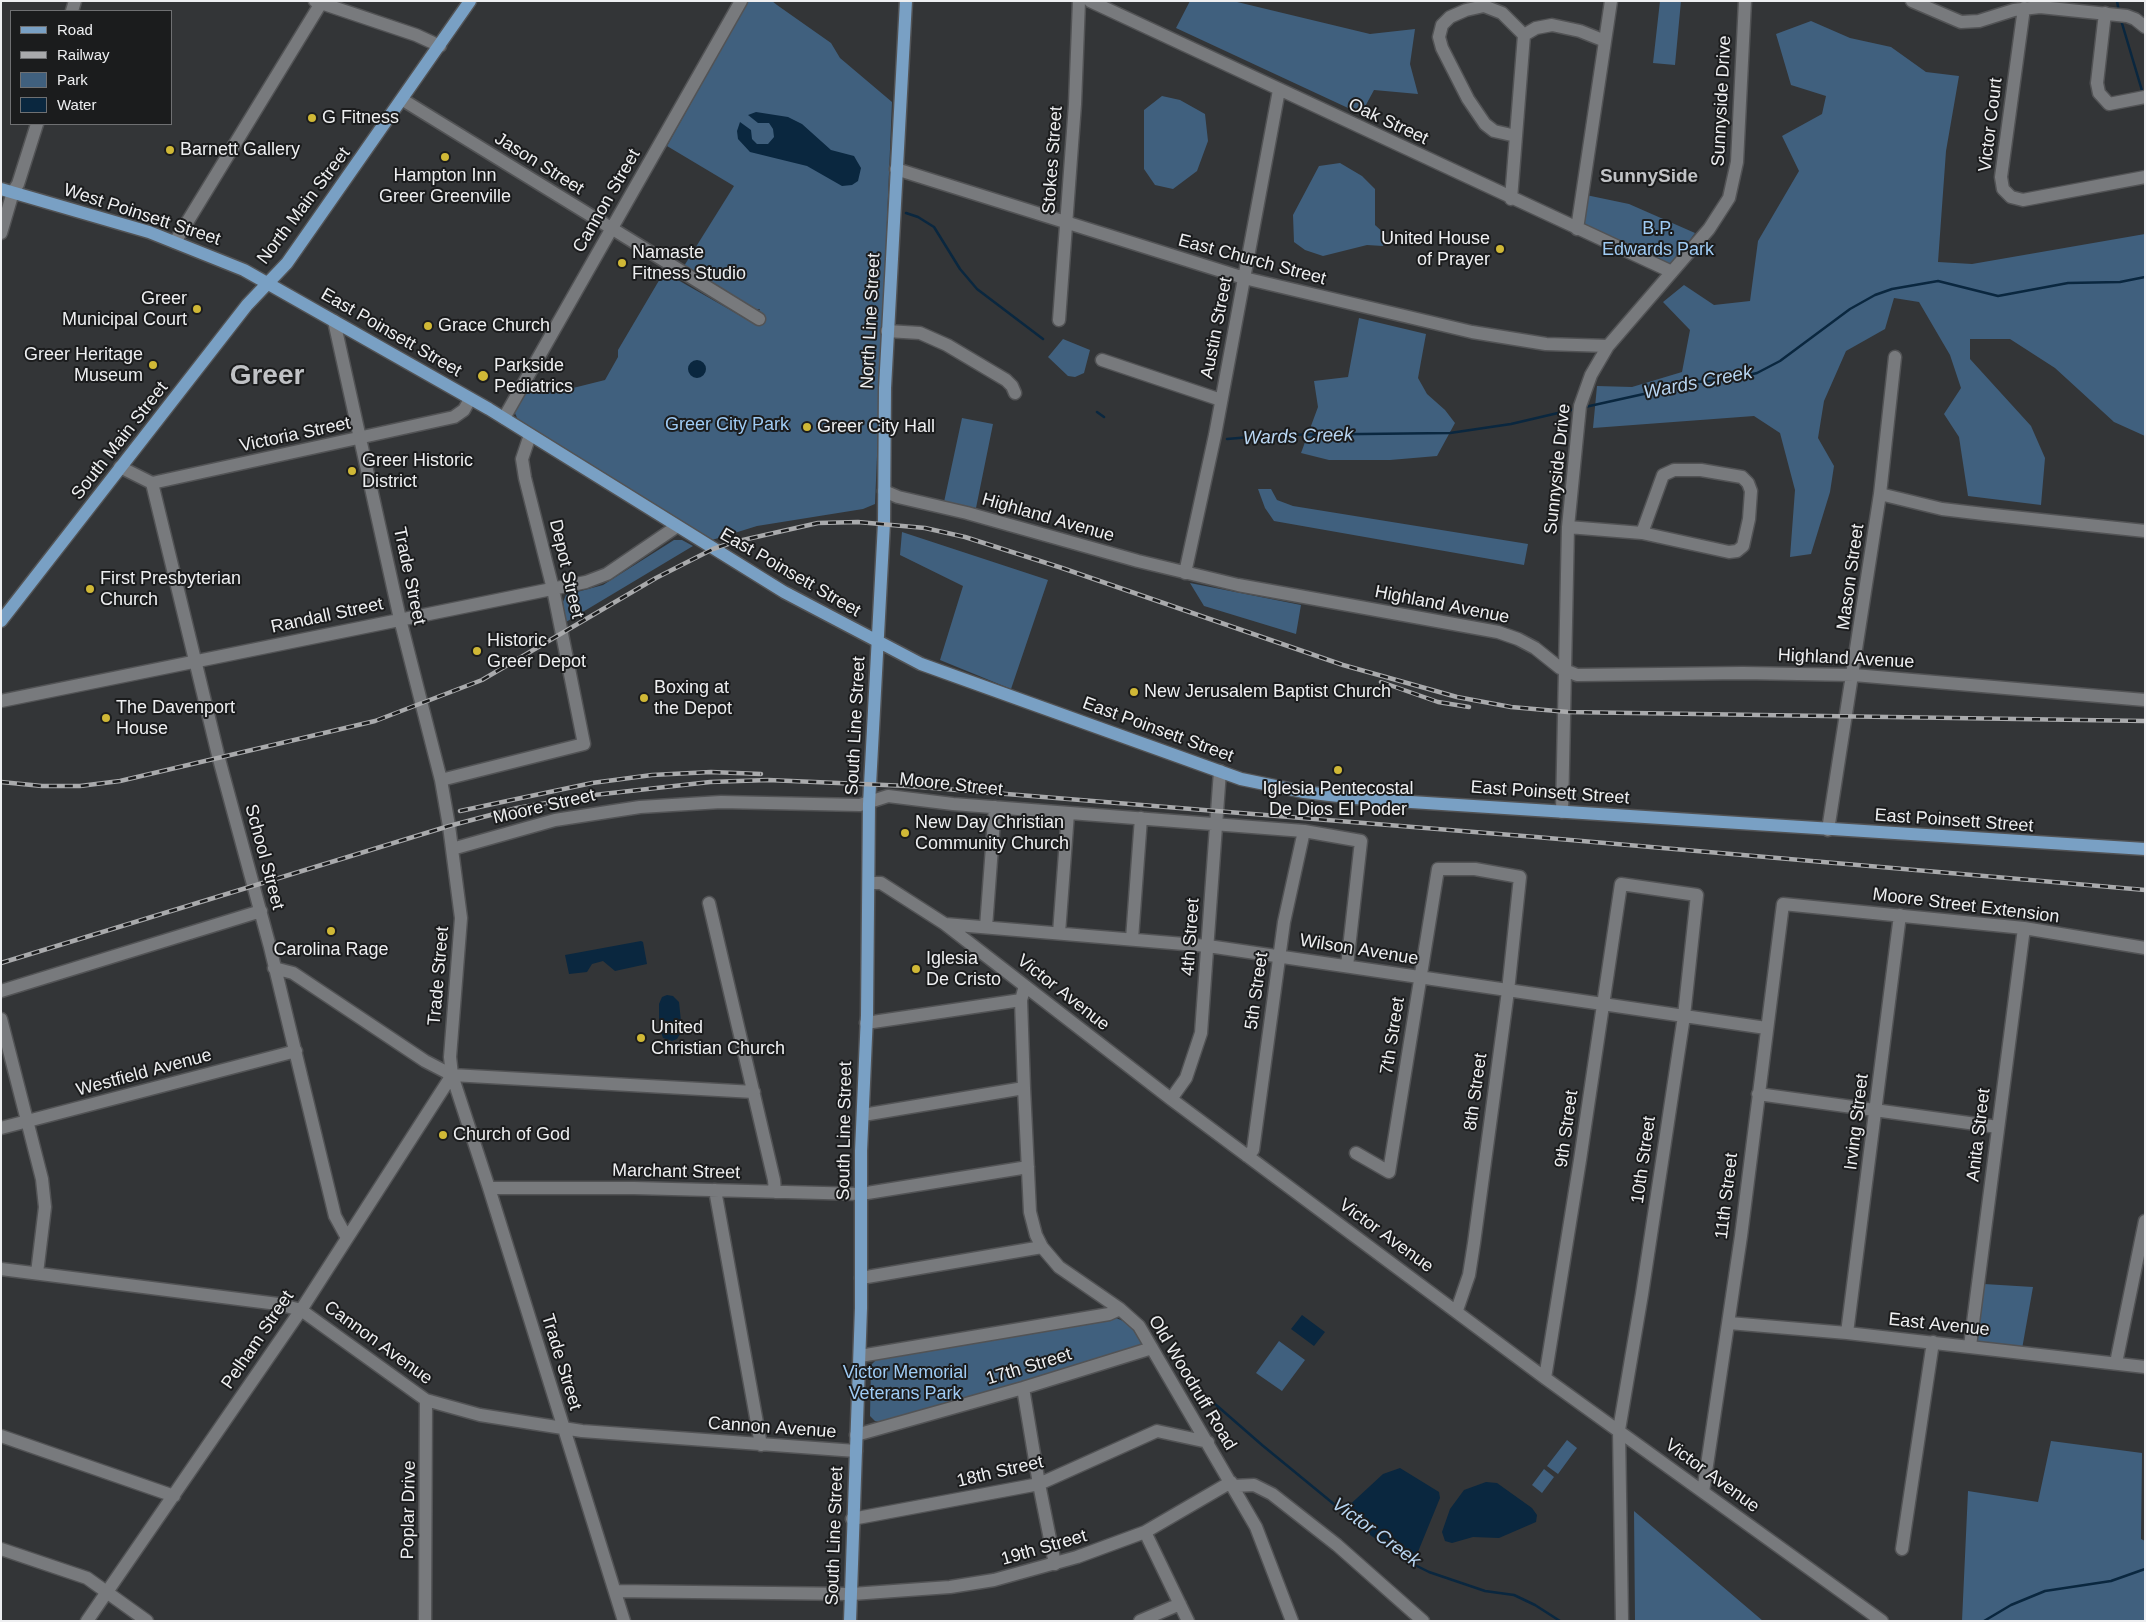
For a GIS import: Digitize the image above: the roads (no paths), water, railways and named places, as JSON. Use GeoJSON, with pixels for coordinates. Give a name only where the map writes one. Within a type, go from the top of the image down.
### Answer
{"type":"FeatureCollection","features":[{"type":"Feature","properties":{"kind":"main road","name":"North Main Street"},"geometry":{"type":"LineString","coordinates":[[268,284],[287,263],[403,100],[470,1]]}},
{"type":"Feature","properties":{"kind":"main road","name":"North Line Street"},"geometry":{"type":"LineString","coordinates":[[877,643],[884,490],[887,331],[906,1]]}},
{"type":"Feature","properties":{"kind":"main road","name":"West Poinsett Street"},"geometry":{"type":"LineString","coordinates":[[7,191],[176,242],[234,265],[268,284]]}},
{"type":"Feature","properties":{"kind":"main road","name":"East Poinsett Street"},"geometry":{"type":"LineString","coordinates":[[268,284],[504,418],[784,592],[877,643],[921,664],[1241,779],[1274,787],[1334,797],[2145,849]]}},
{"type":"Feature","properties":{"kind":"main road","name":"South Main Street"},"geometry":{"type":"LineString","coordinates":[[1,621],[247,306],[268,284]]}},
{"type":"Feature","properties":{"kind":"main road","name":"South Line Street"},"geometry":{"type":"LineString","coordinates":[[850,1621],[852,1519],[860,1356],[861,1194],[869,883],[869,804],[877,643]]}},
{"type":"Feature","properties":{"kind":"street","name":"Cannon Street"},"geometry":{"type":"LineString","coordinates":[[504,418],[741,1]]}},
{"type":"Feature","properties":{"kind":"street","name":"Stokes Street"},"geometry":{"type":"LineString","coordinates":[[1059,320],[1067,223],[1079,1]]}},
{"type":"Feature","properties":{"kind":"street","name":"Oak Street"},"geometry":{"type":"LineString","coordinates":[[1090,1],[1511,199],[1672,272]]}},
{"type":"Feature","properties":{"kind":"street"},"geometry":{"type":"LineString","coordinates":[[1577,229],[1611,1]]}},
{"type":"Feature","properties":{"kind":"street","name":"Sunnyside Drive"},"geometry":{"type":"LineString","coordinates":[[1562,812],[1568,527],[1579,412],[1591,375],[1608,346],[1720,214],[1734,180],[1745,1]]}},
{"type":"Feature","properties":{"kind":"street"},"geometry":{"type":"LineString","coordinates":[[1912,1],[1960,22],[1979,21],[2024,8],[2070,9],[2135,19],[2145,27]]}},
{"type":"Feature","properties":{"kind":"street"},"geometry":{"type":"LineString","coordinates":[[176,242],[318,2],[409,32],[440,46]]}},
{"type":"Feature","properties":{"kind":"street"},"geometry":{"type":"LineString","coordinates":[[1511,199],[1516,136],[1524,35],[1502,13],[1484,6],[1466,10],[1450,17],[1442,25],[1439,37],[1442,48],[1468,99],[1486,124],[1500,133],[1516,136]]}},
{"type":"Feature","properties":{"kind":"street","name":"Victor Court"},"geometry":{"type":"LineString","coordinates":[[2024,8],[2001,177],[2002,189],[2011,197],[2023,200],[2145,177]]}},
{"type":"Feature","properties":{"kind":"street"},"geometry":{"type":"LineString","coordinates":[[2104,13],[2097,83],[2099,94],[2109,104],[2145,97]]}},
{"type":"Feature","properties":{"kind":"street"},"geometry":{"type":"LineString","coordinates":[[1524,35],[1536,28],[1552,25],[1580,31],[1604,41]]}},
{"type":"Feature","properties":{"kind":"street","name":"Austin Street"},"geometry":{"type":"LineString","coordinates":[[1185,573],[1221,400],[1279,90]]}},
{"type":"Feature","properties":{"kind":"street","name":"Jason Street"},"geometry":{"type":"LineString","coordinates":[[403,100],[759,319]]}},
{"type":"Feature","properties":{"kind":"street"},"geometry":{"type":"LineString","coordinates":[[1,233],[7,191],[18,184],[37,125]]}},
{"type":"Feature","properties":{"kind":"street","name":"East Church Street"},"geometry":{"type":"LineString","coordinates":[[896,169],[908,171],[1244,278],[1472,332],[1546,344],[1608,346]]}},
{"type":"Feature","properties":{"kind":"street","name":"Trade Street"},"geometry":{"type":"LineString","coordinates":[[334,321],[400,619],[441,780],[452,849],[461,918],[450,1057],[452,1075],[490,1188],[562,1428],[624,1621]]}},
{"type":"Feature","properties":{"kind":"street"},"geometry":{"type":"LineString","coordinates":[[338,338],[351,330]]}},
{"type":"Feature","properties":{"kind":"street"},"geometry":{"type":"LineString","coordinates":[[887,331],[920,333],[947,345],[1006,380],[1015,393]]}},
{"type":"Feature","properties":{"kind":"street","name":"Mason Street"},"geometry":{"type":"LineString","coordinates":[[1828,830],[1854,675],[1880,494],[1895,357]]}},
{"type":"Feature","properties":{"kind":"street"},"geometry":{"type":"LineString","coordinates":[[1102,360],[1221,400]]}},
{"type":"Feature","properties":{"kind":"street","name":"Victoria Street"},"geometry":{"type":"LineString","coordinates":[[152,483],[454,417],[462,413],[470,399]]}},
{"type":"Feature","properties":{"kind":"street","name":"Depot Street"},"geometry":{"type":"LineString","coordinates":[[441,780],[584,744],[553,589],[522,458],[530,434]]}},
{"type":"Feature","properties":{"kind":"street"},"geometry":{"type":"LineString","coordinates":[[120,467],[152,483]]}},
{"type":"Feature","properties":{"kind":"street"},"geometry":{"type":"LineString","coordinates":[[1568,527],[1642,533],[1729,552],[1737,551],[1743,546],[1749,519],[1751,491],[1748,483],[1742,477],[1722,472],[1670,471],[1661,479],[1642,533]]}},
{"type":"Feature","properties":{"kind":"street","name":"School Street"},"geometry":{"type":"LineString","coordinates":[[152,483],[219,759],[261,911],[296,1051],[335,1216],[347,1238]]}},
{"type":"Feature","properties":{"kind":"street","name":"Highland Avenue"},"geometry":{"type":"LineString","coordinates":[[884,490],[898,497],[967,513],[1059,540],[1238,586],[1498,632],[1518,639],[1535,648],[1566,671],[1588,677],[1743,673],[1854,675],[2145,700]]}},
{"type":"Feature","properties":{"kind":"street"},"geometry":{"type":"LineString","coordinates":[[1880,494],[1959,511],[2145,531]]}},
{"type":"Feature","properties":{"kind":"street","name":"Randall Street"},"geometry":{"type":"LineString","coordinates":[[1,701],[586,582],[607,574],[676,526]]}},
{"type":"Feature","properties":{"kind":"street","name":"4th Street"},"geometry":{"type":"LineString","coordinates":[[1171,1099],[1186,1078],[1198,1048],[1203,1017],[1220,771]]}},
{"type":"Feature","properties":{"kind":"street","name":"Moore Street"},"geometry":{"type":"LineString","coordinates":[[452,849],[555,820],[640,807],[721,802],[869,804],[888,796],[995,807],[1304,831],[1362,841],[1347,966]]}},
{"type":"Feature","properties":{"kind":"street"},"geometry":{"type":"LineString","coordinates":[[986,927],[995,807]]}},
{"type":"Feature","properties":{"kind":"street"},"geometry":{"type":"LineString","coordinates":[[1058,933],[1068,813]]}},
{"type":"Feature","properties":{"kind":"street"},"geometry":{"type":"LineString","coordinates":[[1132,939],[1141,818]]}},
{"type":"Feature","properties":{"kind":"street","name":"5th Street"},"geometry":{"type":"LineString","coordinates":[[1247,1156],[1253,1150],[1289,891],[1304,831]]}},
{"type":"Feature","properties":{"kind":"street","name":"7th Street"},"geometry":{"type":"LineString","coordinates":[[1356,1153],[1389,1172],[1438,869],[1475,869],[1520,877]]}},
{"type":"Feature","properties":{"kind":"street","name":"8th Street"},"geometry":{"type":"LineString","coordinates":[[1457,1310],[1469,1275],[1474,1243],[1508,990],[1520,877]]}},
{"type":"Feature","properties":{"kind":"street","name":"Victor Avenue"},"geometry":{"type":"LineString","coordinates":[[869,883],[881,883],[946,924],[1171,1099],[1457,1310],[1545,1378],[1882,1621]]}},
{"type":"Feature","properties":{"kind":"street","name":"9th Street"},"geometry":{"type":"LineString","coordinates":[[1545,1378],[1621,884],[1697,895]]}},
{"type":"Feature","properties":{"kind":"street","name":"10th Street"},"geometry":{"type":"LineString","coordinates":[[1622,1621],[1619,1430],[1642,1294],[1684,1016],[1697,895]]}},
{"type":"Feature","properties":{"kind":"street"},"geometry":{"type":"LineString","coordinates":[[709,903],[754,1092],[775,1192]]}},
{"type":"Feature","properties":{"kind":"street","name":"Moore Street Extension"},"geometry":{"type":"LineString","coordinates":[[1783,904],[2024,928],[2145,948]]}},
{"type":"Feature","properties":{"kind":"street","name":"11th Street"},"geometry":{"type":"LineString","coordinates":[[1703,1492],[1729,1323],[1783,904]]}},
{"type":"Feature","properties":{"kind":"street"},"geometry":{"type":"LineString","coordinates":[[1,992],[261,911]]}},
{"type":"Feature","properties":{"kind":"street","name":"Irving Street"},"geometry":{"type":"LineString","coordinates":[[1847,1333],[1877,1110],[1900,915]]}},
{"type":"Feature","properties":{"kind":"street","name":"Wilson Avenue"},"geometry":{"type":"LineString","coordinates":[[946,924],[1208,946],[1766,1028]]}},
{"type":"Feature","properties":{"kind":"street","name":"Anita Street"},"geometry":{"type":"LineString","coordinates":[[1970,1346],[2024,928]]}},
{"type":"Feature","properties":{"kind":"street"},"geometry":{"type":"LineString","coordinates":[[274,968],[293,973],[425,1061],[452,1075],[754,1092]]}},
{"type":"Feature","properties":{"kind":"street","name":"Old Woodruff Road"},"geometry":{"type":"LineString","coordinates":[[1025,986],[1021,1000],[1031,1220],[1042,1247],[1067,1273],[1120,1309],[1139,1326],[1256,1527],[1292,1621]]}},
{"type":"Feature","properties":{"kind":"street"},"geometry":{"type":"LineString","coordinates":[[866,1024],[1021,1000]]}},
{"type":"Feature","properties":{"kind":"street"},"geometry":{"type":"LineString","coordinates":[[1,1019],[28,1122],[44,1193],[37,1273]]}},
{"type":"Feature","properties":{"kind":"street","name":"Westfield Avenue"},"geometry":{"type":"LineString","coordinates":[[1,1128],[296,1051]]}},
{"type":"Feature","properties":{"kind":"street","name":"Pelham Street"},"geometry":{"type":"LineString","coordinates":[[87,1621],[301,1310],[452,1075]]}},
{"type":"Feature","properties":{"kind":"street"},"geometry":{"type":"LineString","coordinates":[[863,1116],[1024,1088]]}},
{"type":"Feature","properties":{"kind":"street"},"geometry":{"type":"LineString","coordinates":[[1758,1094],[1998,1127]]}},
{"type":"Feature","properties":{"kind":"street","name":"Marchant Street"},"geometry":{"type":"LineString","coordinates":[[490,1188],[715,1190],[861,1194],[1028,1167]]}},
{"type":"Feature","properties":{"kind":"street"},"geometry":{"type":"LineString","coordinates":[[715,1190],[761,1445]]}},
{"type":"Feature","properties":{"kind":"street"},"geometry":{"type":"LineString","coordinates":[[2116,1363],[2145,1221]]}},
{"type":"Feature","properties":{"kind":"street"},"geometry":{"type":"LineString","coordinates":[[861,1278],[1042,1247]]}},
{"type":"Feature","properties":{"kind":"street","name":"Cannon Avenue"},"geometry":{"type":"LineString","coordinates":[[1,1269],[278,1304],[301,1310],[426,1400],[480,1415],[562,1428],[856,1451]]}},
{"type":"Feature","properties":{"kind":"street"},"geometry":{"type":"LineString","coordinates":[[860,1356],[1109,1314],[1120,1309]]}},
{"type":"Feature","properties":{"kind":"street","name":"East Avenue"},"geometry":{"type":"LineString","coordinates":[[1729,1323],[1847,1333],[2145,1366]]}},
{"type":"Feature","properties":{"kind":"street"},"geometry":{"type":"LineString","coordinates":[[1902,1549],[1933,1342]]}},
{"type":"Feature","properties":{"kind":"street","name":"17th Street"},"geometry":{"type":"LineString","coordinates":[[856,1435],[1023,1388],[1152,1348]]}},
{"type":"Feature","properties":{"kind":"street"},"geometry":{"type":"LineString","coordinates":[[1023,1388],[1055,1564]]}},
{"type":"Feature","properties":{"kind":"street","name":"Poplar Drive"},"geometry":{"type":"LineString","coordinates":[[425,1621],[426,1400]]}},
{"type":"Feature","properties":{"kind":"street","name":"18th Street"},"geometry":{"type":"LineString","coordinates":[[852,1519],[1039,1484],[1157,1431],[1208,1442]]}},
{"type":"Feature","properties":{"kind":"street"},"geometry":{"type":"LineString","coordinates":[[1,1436],[174,1496]]}},
{"type":"Feature","properties":{"kind":"street"},"geometry":{"type":"LineString","coordinates":[[1232,1484],[1254,1485],[1272,1494],[1337,1546],[1423,1621]]}},
{"type":"Feature","properties":{"kind":"street","name":"19th Street"},"geometry":{"type":"LineString","coordinates":[[615,1591],[852,1594],[972,1584],[1055,1564],[1145,1532],[1232,1484]]}},
{"type":"Feature","properties":{"kind":"street"},"geometry":{"type":"LineString","coordinates":[[1145,1532],[1188,1621]]}},
{"type":"Feature","properties":{"kind":"street"},"geometry":{"type":"LineString","coordinates":[[1,1549],[87,1578],[147,1621]]}},
{"type":"Feature","properties":{"kind":"street"},"geometry":{"type":"LineString","coordinates":[[1140,1621],[1180,1604]]}},
{"type":"Feature","properties":{"kind":"water"},"geometry":{"type":"Polygon","coordinates":[[[756,112],[788,117],[802,124],[831,150],[854,156],[861,168],[858,181],[852,185],[842,186],[807,166],[750,152],[738,139],[737,131],[740,122],[751,130],[752,139],[757,144],[768,144],[774,137],[773,129],[769,123],[758,123],[748,115],[756,112]]]}},
{"type":"Feature","properties":{"kind":"water"},"geometry":{"type":"Polygon","coordinates":[[[693,360],[701,360],[706,365],[704,376],[693,378],[688,373],[688,365],[693,360]]]}},
{"type":"Feature","properties":{"kind":"water"},"geometry":{"type":"Polygon","coordinates":[[[643,942],[647,964],[615,971],[603,961],[592,964],[587,972],[569,974],[565,955],[643,942]]]}},
{"type":"Feature","properties":{"kind":"water"},"geometry":{"type":"Polygon","coordinates":[[[667,995],[673,996],[679,1002],[682,1031],[677,1039],[672,1041],[663,1038],[659,1025],[659,1004],[662,997],[667,995]]]}},
{"type":"Feature","properties":{"kind":"water"},"geometry":{"type":"Polygon","coordinates":[[[1302,1315],[1325,1332],[1314,1346],[1291,1329],[1302,1315]]]}},
{"type":"Feature","properties":{"kind":"water"},"geometry":{"type":"Polygon","coordinates":[[[1400,1468],[1439,1492],[1440,1498],[1413,1564],[1354,1522],[1343,1511],[1383,1474],[1400,1468]]]}},
{"type":"Feature","properties":{"kind":"water"},"geometry":{"type":"Polygon","coordinates":[[[1486,1482],[1497,1483],[1532,1508],[1537,1515],[1536,1522],[1499,1538],[1473,1537],[1452,1543],[1445,1541],[1442,1532],[1450,1509],[1464,1490],[1486,1482]]]}},
{"type":"Feature","properties":{"kind":"waterway"},"geometry":{"type":"LineString","coordinates":[[2117,1],[2119,12]]}},
{"type":"Feature","properties":{"kind":"waterway"},"geometry":{"type":"LineString","coordinates":[[2121,20],[2143,94]]}},
{"type":"Feature","properties":{"kind":"waterway","name":"Wards Creek"},"geometry":{"type":"LineString","coordinates":[[906,213],[918,217],[934,227],[960,269],[977,289],[1043,339]]}},
{"type":"Feature","properties":{"kind":"waterway","name":"Wards Creek"},"geometry":{"type":"LineString","coordinates":[[1585,407],[1698,382],[1736,378],[1757,373],[1780,361],[1850,309],[1875,295],[1892,289],[1938,281],[1998,296],[2068,283],[2120,282],[2145,277]]}},
{"type":"Feature","properties":{"kind":"waterway","name":"Wards Creek"},"geometry":{"type":"LineString","coordinates":[[1227,439],[1274,435],[1450,433],[1511,424],[1575,409]]}},
{"type":"Feature","properties":{"kind":"waterway","name":"Wards Creek"},"geometry":{"type":"LineString","coordinates":[[1097,412],[1104,417]]}},
{"type":"Feature","properties":{"kind":"waterway","name":"Victor Creek"},"geometry":{"type":"LineString","coordinates":[[1215,1404],[1346,1514]]}},
{"type":"Feature","properties":{"kind":"waterway","name":"Victor Creek"},"geometry":{"type":"LineString","coordinates":[[1371,1534],[1389,1547]]}},
{"type":"Feature","properties":{"kind":"waterway","name":"Victor Creek"},"geometry":{"type":"LineString","coordinates":[[1394,1550],[1413,1564],[1429,1572],[1485,1591],[1514,1595],[1535,1605],[1560,1621]]}},
{"type":"Feature","properties":{"kind":"waterway","name":"Victor Creek"},"geometry":{"type":"LineString","coordinates":[[1984,1621],[2011,1605],[2045,1591],[2111,1581],[2145,1569]]}},
{"type":"Feature","properties":{"kind":"railway"},"geometry":{"type":"LineString","coordinates":[[1,782],[42,786],[80,786],[120,781],[375,721],[482,680],[656,578],[713,549],[734,542],[818,523],[858,522],[925,528],[965,537],[1062,568],[1343,665],[1457,697],[1511,707],[1568,712],[2145,721]]}},
{"type":"Feature","properties":{"kind":"railway"},"geometry":{"type":"LineString","coordinates":[[1381,682],[1438,702],[1469,707]]}},
{"type":"Feature","properties":{"kind":"railway"},"geometry":{"type":"LineString","coordinates":[[460,811],[592,783],[652,775],[711,772],[761,774]]}},
{"type":"Feature","properties":{"kind":"railway"},"geometry":{"type":"LineString","coordinates":[[1,963],[449,826],[517,808],[594,795],[710,782],[768,780],[908,786],[1536,837],[2145,890]]}},
{"type":"Feature","properties":{"kind":"place","name":"G Fitness"},"geometry":{"type":"Point","coordinates":[312,118]}},
{"type":"Feature","properties":{"kind":"place","name":"Barnett Gallery"},"geometry":{"type":"Point","coordinates":[170,150]}},
{"type":"Feature","properties":{"kind":"place","name":"Hampton Inn Greer Greenville"},"geometry":{"type":"Point","coordinates":[445,157]}},
{"type":"Feature","properties":{"kind":"place","name":"United House of Prayer"},"geometry":{"type":"Point","coordinates":[1500,249]}},
{"type":"Feature","properties":{"kind":"place","name":"Namaste Fitness Studio"},"geometry":{"type":"Point","coordinates":[622,263]}},
{"type":"Feature","properties":{"kind":"place","name":"Greer Municipal Court"},"geometry":{"type":"Point","coordinates":[197,309]}},
{"type":"Feature","properties":{"kind":"place","name":"Grace Church"},"geometry":{"type":"Point","coordinates":[428,326]}},
{"type":"Feature","properties":{"kind":"place","name":"Greer Heritage Museum"},"geometry":{"type":"Point","coordinates":[153,365]}},
{"type":"Feature","properties":{"kind":"place","name":"Parkside Pediatrics"},"geometry":{"type":"Point","coordinates":[483,376]}},
{"type":"Feature","properties":{"kind":"place","name":"Greer City Hall"},"geometry":{"type":"Point","coordinates":[807,427]}},
{"type":"Feature","properties":{"kind":"place","name":"Greer Historic District"},"geometry":{"type":"Point","coordinates":[352,471]}},
{"type":"Feature","properties":{"kind":"place","name":"First Presbyterian Church"},"geometry":{"type":"Point","coordinates":[90,589]}},
{"type":"Feature","properties":{"kind":"place","name":"Historic Greer Depot"},"geometry":{"type":"Point","coordinates":[477,651]}},
{"type":"Feature","properties":{"kind":"place","name":"New Jerusalem Baptist Church"},"geometry":{"type":"Point","coordinates":[1134,692]}},
{"type":"Feature","properties":{"kind":"place","name":"Boxing at the Depot"},"geometry":{"type":"Point","coordinates":[644,698]}},
{"type":"Feature","properties":{"kind":"place","name":"The Davenport House"},"geometry":{"type":"Point","coordinates":[106,718]}},
{"type":"Feature","properties":{"kind":"place","name":"Iglesia Pentecostal De Dios El Poder"},"geometry":{"type":"Point","coordinates":[1338,770]}},
{"type":"Feature","properties":{"kind":"place","name":"New Day Christian Community Church"},"geometry":{"type":"Point","coordinates":[905,833]}},
{"type":"Feature","properties":{"kind":"place","name":"Carolina Rage"},"geometry":{"type":"Point","coordinates":[331,931]}},
{"type":"Feature","properties":{"kind":"place","name":"Iglesia De Cristo"},"geometry":{"type":"Point","coordinates":[916,969]}},
{"type":"Feature","properties":{"kind":"place","name":"United Christian Church"},"geometry":{"type":"Point","coordinates":[641,1038]}},
{"type":"Feature","properties":{"kind":"place","name":"Church of God"},"geometry":{"type":"Point","coordinates":[443,1135]}},
{"type":"Feature","properties":{"kind":"district","name":"SunnySide"},"geometry":{"type":"Point","coordinates":[1649,177]}},
{"type":"Feature","properties":{"kind":"district","name":"Greer"},"geometry":{"type":"Point","coordinates":[267,376]}},
{"type":"Feature","properties":{"kind":"park label","name":"B.P. Edwards Park"},"geometry":{"type":"Point","coordinates":[1658,239]}},
{"type":"Feature","properties":{"kind":"park label","name":"Greer City Park"},"geometry":{"type":"Point","coordinates":[727,425]}},
{"type":"Feature","properties":{"kind":"park label","name":"Victor Memorial Veterans Park"},"geometry":{"type":"Point","coordinates":[905,1384]}}]}
